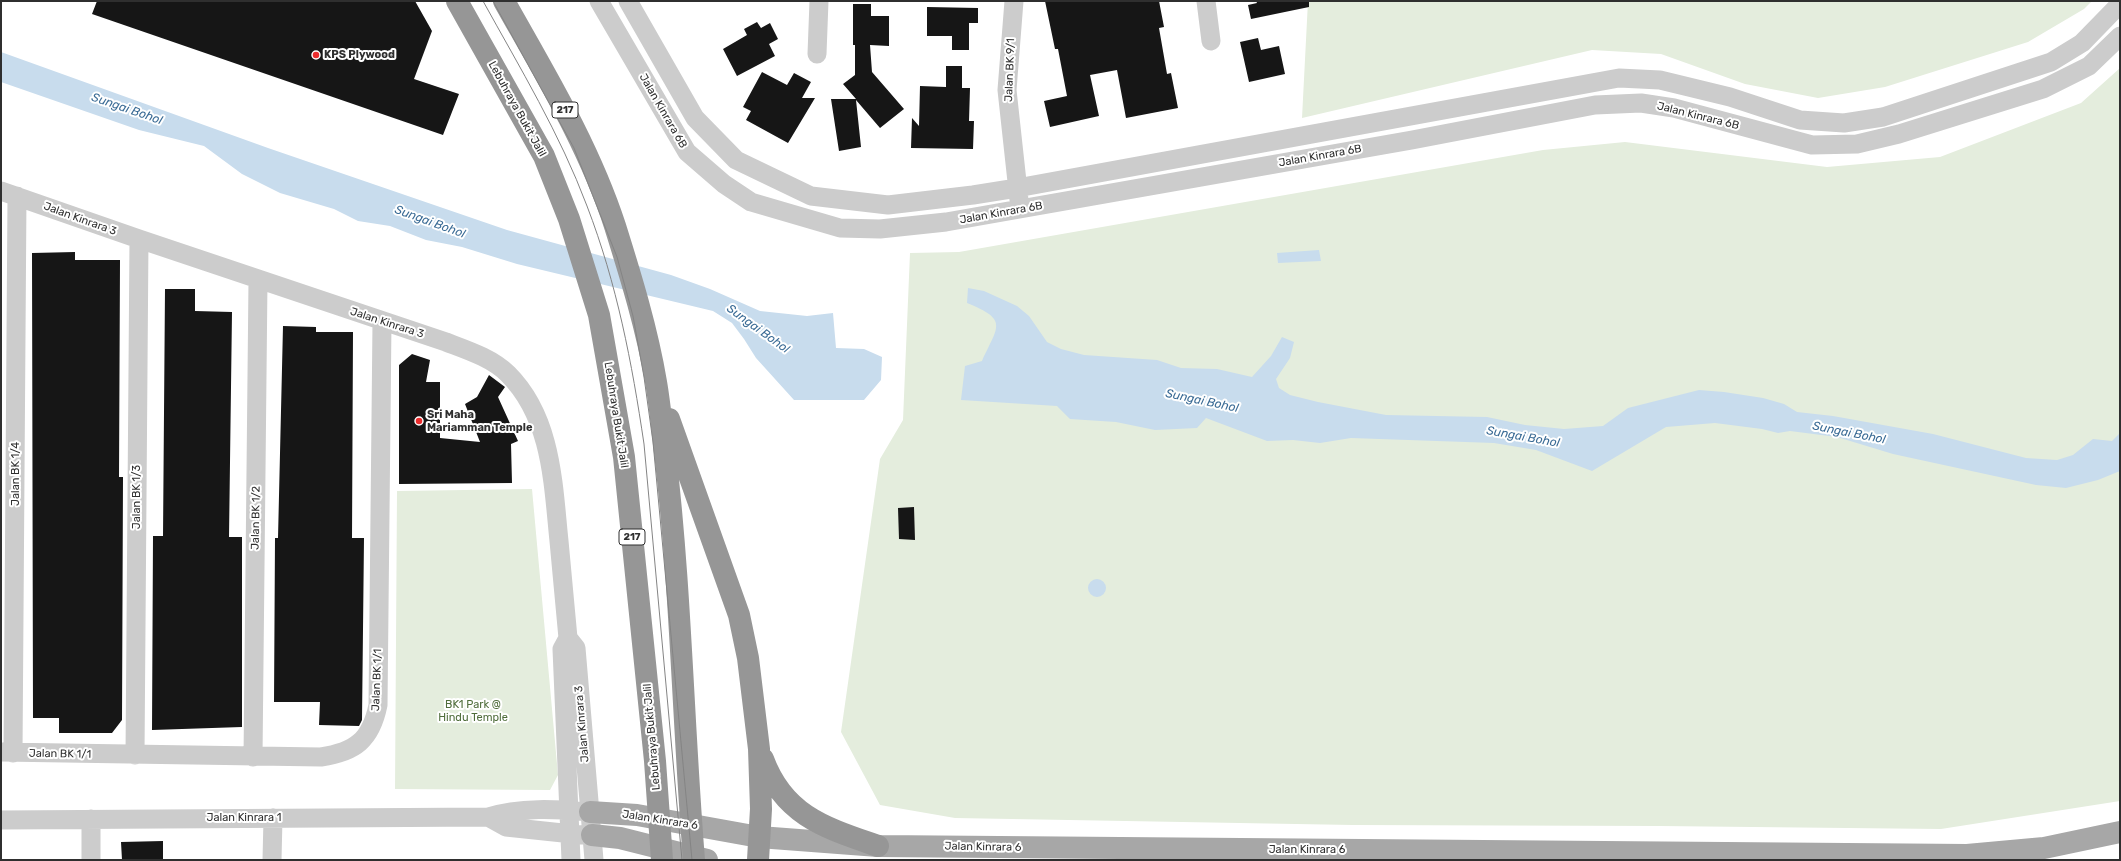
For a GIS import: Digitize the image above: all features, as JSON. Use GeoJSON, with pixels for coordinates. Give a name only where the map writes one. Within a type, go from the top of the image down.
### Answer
{"type":"FeatureCollection","features":[{"type":"Feature","properties":{"kind":"highway","name":"Lebuhraya Bukit Jalil"},"geometry":{"type":"LineString","coordinates":[[457,1],[544,156],[569,219],[599,315],[624,457],[655,761],[662,860]]}},
{"type":"Feature","properties":{"kind":"highway","name":"217"},"geometry":{"type":"LineString","coordinates":[[504,1],[564,110],[588,158],[615,224],[642,317],[656,382],[674,531],[686,763],[694,860]]}},
{"type":"Feature","properties":{"kind":"highway"},"geometry":{"type":"LineString","coordinates":[[656,382],[739,615],[748,658],[759,748],[761,809],[758,860]]}},
{"type":"Feature","properties":{"kind":"highway"},"geometry":{"type":"LineString","coordinates":[[759,748],[768,772],[776,787],[803,814],[826,828],[878,846]]}},
{"type":"Feature","properties":{"kind":"main road","name":"Jalan Kinrara 6"},"geometry":{"type":"LineString","coordinates":[[590,812],[637,815],[759,837],[878,846],[1967,855],[2044,848],[2120,832]]}},
{"type":"Feature","properties":{"kind":"main road"},"geometry":{"type":"LineString","coordinates":[[592,835],[620,838],[707,860]]}},
{"type":"Feature","properties":{"kind":"street","name":"Jalan Kinrara 6B"},"geometry":{"type":"LineString","coordinates":[[599,1],[687,152],[724,184],[751,202],[840,228],[887,228],[946,222],[1020,210],[1595,105],[1641,103],[1674,108],[1812,145],[1856,144],[1900,134],[2043,89],[2089,66],[2120,36]]}},
{"type":"Feature","properties":{"kind":"street","name":"Jalan Kinrara 6B"},"geometry":{"type":"LineString","coordinates":[[628,1],[696,118],[736,160],[811,196],[888,206],[1017,188],[1619,78],[1660,80],[1730,97],[1800,120],[1844,123],[1883,117],[2051,62],[2082,43],[2120,4]]}},
{"type":"Feature","properties":{"kind":"street"},"geometry":{"type":"LineString","coordinates":[[817,54],[819,1]]}},
{"type":"Feature","properties":{"kind":"street","name":"Jalan BK 9/1"},"geometry":{"type":"LineString","coordinates":[[1014,1],[1007,90],[1020,210]]}},
{"type":"Feature","properties":{"kind":"street"},"geometry":{"type":"LineString","coordinates":[[1206,1],[1211,41]]}},
{"type":"Feature","properties":{"kind":"street","name":"Jalan Kinrara 3"},"geometry":{"type":"LineString","coordinates":[[9,193],[258,280],[446,342],[489,361],[507,373],[522,389],[535,411],[544,436],[551,467],[568,638],[576,648],[594,860]]}},
{"type":"Feature","properties":{"kind":"street","name":"Jalan BK 1/4"},"geometry":{"type":"LineString","coordinates":[[7,753],[9,193]]}},
{"type":"Feature","properties":{"kind":"street","name":"Jalan BK 1/3"},"geometry":{"type":"LineString","coordinates":[[135,755],[139,239]]}},
{"type":"Feature","properties":{"kind":"street","name":"Jalan BK 1/2"},"geometry":{"type":"LineString","coordinates":[[253,756],[258,280]]}},
{"type":"Feature","properties":{"kind":"street","name":"Jalan BK 1/1"},"geometry":{"type":"LineString","coordinates":[[7,753],[320,757],[340,754],[356,747],[367,735],[375,721],[378,705],[382,322]]}},
{"type":"Feature","properties":{"kind":"street","name":"Jalan Kinrara 3"},"geometry":{"type":"LineString","coordinates":[[568,638],[562,649],[571,860]]}},
{"type":"Feature","properties":{"kind":"street","name":"Jalan Kinrara 1"},"geometry":{"type":"LineString","coordinates":[[1,820],[488,818],[506,811],[568,810],[590,812]]}},
{"type":"Feature","properties":{"kind":"street"},"geometry":{"type":"LineString","coordinates":[[272,860],[273,818]]}},
{"type":"Feature","properties":{"kind":"street","name":"Jalan Kinrara 1"},"geometry":{"type":"LineString","coordinates":[[488,818],[506,827],[592,835]]}},
{"type":"Feature","properties":{"kind":"street"},"geometry":{"type":"LineString","coordinates":[[91,820],[91,860]]}},
{"type":"Feature","properties":{"kind":"green space"},"geometry":{"type":"Polygon","coordinates":[[[1308,1],[2092,1],[2084,9],[2028,42],[1885,87],[1818,98],[1745,84],[1661,54],[1592,50],[1302,118],[1308,1]]]}},
{"type":"Feature","properties":{"kind":"green space"},"geometry":{"type":"Polygon","coordinates":[[[2120,68],[2120,801],[1941,829],[1353,825],[955,818],[880,805],[841,732],[880,459],[903,420],[910,253],[959,252],[1543,150],[1625,142],[1827,167],[1940,157],[2081,103],[2120,68]]]}},
{"type":"Feature","properties":{"kind":"green space","name":"BK1 Park @ Hindu Temple"},"geometry":{"type":"Polygon","coordinates":[[[532,489],[558,775],[550,790],[395,789],[397,491],[532,489]]]}},
{"type":"Feature","properties":{"kind":"water","name":"Sungai Bohol"},"geometry":{"type":"Polygon","coordinates":[[[1,52],[268,148],[507,230],[671,275],[710,289],[760,311],[807,316],[833,313],[836,348],[864,349],[882,357],[881,380],[864,400],[794,400],[756,358],[732,323],[713,311],[517,264],[462,247],[426,240],[390,226],[358,221],[334,209],[280,193],[242,174],[204,146],[139,130],[1,82],[1,52]]]}},
{"type":"Feature","properties":{"kind":"water"},"geometry":{"type":"Polygon","coordinates":[[[1319,250],[1321,261],[1278,263],[1277,253],[1319,250]]]}},
{"type":"Feature","properties":{"kind":"water","name":"Sungai Bohol"},"geometry":{"type":"Polygon","coordinates":[[[968,288],[984,291],[1017,306],[1029,316],[1047,342],[1061,349],[1084,355],[1157,360],[1181,368],[1217,369],[1252,377],[1271,356],[1282,337],[1294,342],[1290,358],[1276,379],[1279,388],[1290,395],[1386,415],[1487,417],[1525,425],[1564,429],[1603,426],[1628,408],[1699,390],[1763,398],[1784,404],[1797,412],[1833,416],[1933,434],[2026,458],[2057,460],[2073,455],[2093,439],[2112,441],[2120,433],[2120,471],[2098,480],[2066,488],[2036,485],[1893,454],[1837,437],[1790,431],[1778,433],[1762,429],[1715,423],[1666,427],[1592,471],[1536,450],[1494,443],[1351,438],[1320,443],[1293,440],[1267,441],[1206,418],[1197,428],[1155,430],[1116,422],[1070,419],[1057,406],[961,400],[965,366],[982,361],[992,340],[996,325],[989,314],[967,303],[968,288]]]}},
{"type":"Feature","properties":{"kind":"water"},"geometry":{"type":"Polygon","coordinates":[[[1097,579],[1103,582],[1106,588],[1103,594],[1097,597],[1091,594],[1088,588],[1091,582],[1097,579]]]}},
{"type":"Feature","properties":{"kind":"building","name":"KPS Plywood"},"geometry":{"type":"Polygon","coordinates":[[[97,1],[415,1],[432,31],[414,79],[459,94],[443,135],[92,14],[97,1]]]}},
{"type":"Feature","properties":{"kind":"building"},"geometry":{"type":"Polygon","coordinates":[[[1045,1],[1159,1],[1164,27],[1159,28],[1167,74],[1171,73],[1178,108],[1126,118],[1117,70],[1090,75],[1099,116],[1050,127],[1044,101],[1067,96],[1058,49],[1055,49],[1045,1]]]}},
{"type":"Feature","properties":{"kind":"building"},"geometry":{"type":"Polygon","coordinates":[[[1256,1],[1309,1],[1309,7],[1251,19],[1248,5],[1257,3],[1256,1]]]}},
{"type":"Feature","properties":{"kind":"building"},"geometry":{"type":"Polygon","coordinates":[[[853,4],[871,4],[871,16],[889,16],[889,46],[870,45],[872,72],[904,109],[880,128],[856,100],[861,147],[839,151],[831,99],[856,99],[843,84],[855,75],[853,4]]]}},
{"type":"Feature","properties":{"kind":"building"},"geometry":{"type":"Polygon","coordinates":[[[927,7],[978,8],[978,23],[969,23],[969,50],[952,50],[952,36],[927,36],[927,7]]]}},
{"type":"Feature","properties":{"kind":"building"},"geometry":{"type":"Polygon","coordinates":[[[757,22],[761,28],[770,23],[778,39],[769,44],[775,56],[737,76],[723,49],[747,35],[744,29],[757,22]]]}},
{"type":"Feature","properties":{"kind":"building"},"geometry":{"type":"Polygon","coordinates":[[[1258,38],[1261,50],[1279,46],[1285,74],[1249,82],[1240,42],[1258,38]]]}},
{"type":"Feature","properties":{"kind":"building"},"geometry":{"type":"Polygon","coordinates":[[[946,66],[962,66],[962,88],[970,88],[969,121],[974,121],[973,149],[911,148],[912,118],[919,126],[920,86],[946,87],[946,66]]]}},
{"type":"Feature","properties":{"kind":"building"},"geometry":{"type":"Polygon","coordinates":[[[762,72],[787,85],[794,73],[811,82],[802,98],[815,98],[788,143],[746,120],[751,111],[743,107],[762,72]]]}},
{"type":"Feature","properties":{"kind":"building"},"geometry":{"type":"Polygon","coordinates":[[[75,252],[75,260],[120,260],[119,477],[123,477],[122,720],[112,733],[59,733],[59,718],[33,718],[32,253],[75,252]]]}},
{"type":"Feature","properties":{"kind":"building"},"geometry":{"type":"Polygon","coordinates":[[[165,289],[195,289],[195,311],[232,312],[229,537],[242,537],[242,727],[152,730],[153,536],[163,536],[165,289]]]}},
{"type":"Feature","properties":{"kind":"building"},"geometry":{"type":"Polygon","coordinates":[[[283,326],[316,327],[316,332],[353,332],[352,538],[364,538],[362,720],[359,726],[319,725],[320,702],[274,702],[275,538],[278,538],[283,326]]]}},
{"type":"Feature","properties":{"kind":"building","name":"Sri Maha Mariamman Temple"},"geometry":{"type":"Polygon","coordinates":[[[412,354],[430,360],[426,382],[440,382],[440,438],[480,442],[465,404],[477,397],[489,375],[505,387],[498,397],[518,441],[511,444],[512,483],[399,484],[399,365],[412,354]]]}},
{"type":"Feature","properties":{"kind":"building"},"geometry":{"type":"Polygon","coordinates":[[[914,507],[915,540],[899,539],[898,508],[914,507]]]}},
{"type":"Feature","properties":{"kind":"building"},"geometry":{"type":"Polygon","coordinates":[[[163,841],[163,860],[122,860],[121,842],[163,841]]]}},
{"type":"Feature","properties":{"kind":"tram line"},"geometry":{"type":"LineString","coordinates":[[483,1],[539,102],[565,153],[576,179],[598,235],[615,294],[629,354],[644,444],[682,860]]}},
{"type":"Feature","properties":{"kind":"tram line"},"geometry":{"type":"LineString","coordinates":[[493,1],[574,148],[617,257],[633,316],[644,377],[653,442],[692,860]]}},
{"type":"Feature","properties":{"kind":"place","name":"KPS Plywood"},"geometry":{"type":"Point","coordinates":[316,55]}},
{"type":"Feature","properties":{"kind":"place","name":"Sri Maha Mariamman Temple"},"geometry":{"type":"Point","coordinates":[419,421]}}]}
